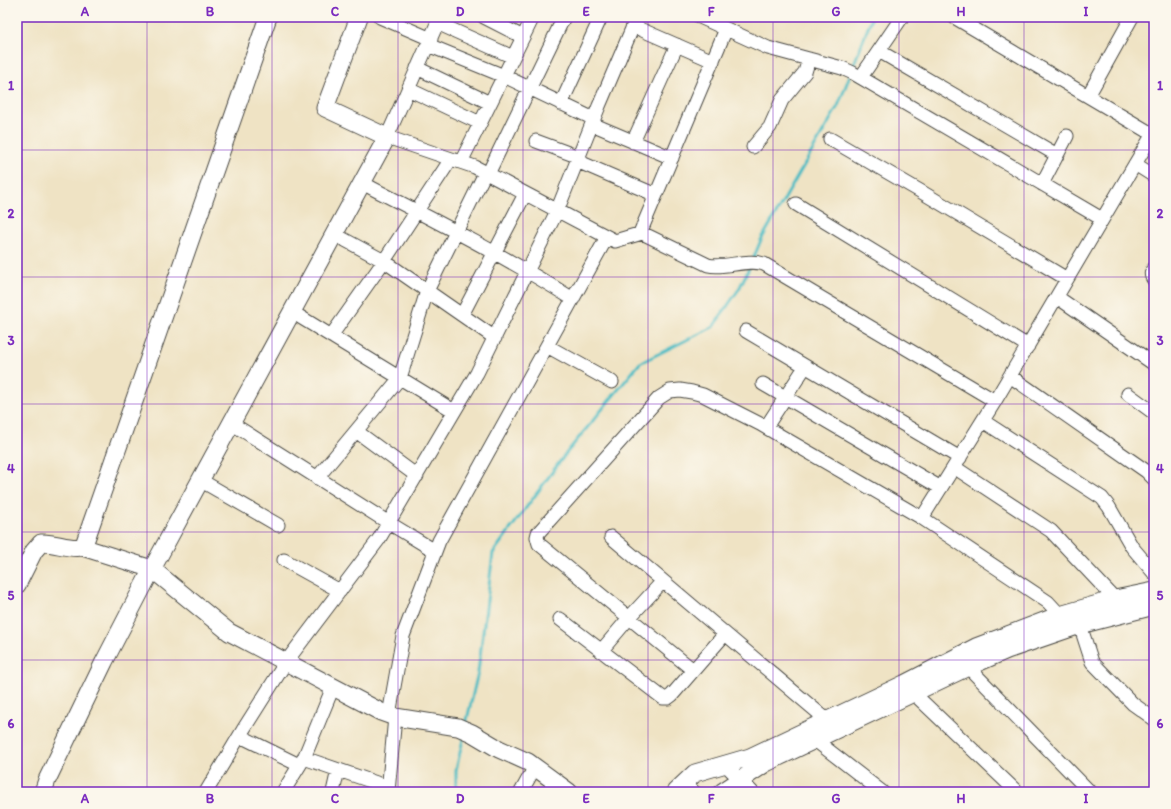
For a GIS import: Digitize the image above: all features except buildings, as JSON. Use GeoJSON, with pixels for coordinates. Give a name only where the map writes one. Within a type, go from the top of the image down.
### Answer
{"type":"FeatureCollection","features":[{"type":"Feature","properties":{"kind":"main road"},"geometry":{"type":"LineString","coordinates":[[82,547],[268,17]]}},
{"type":"Feature","properties":{"kind":"main road"},"geometry":{"type":"LineString","coordinates":[[43,792],[47,780],[100,669],[152,569],[387,137],[325,108],[359,17]]}},
{"type":"Feature","properties":{"kind":"main road"},"geometry":{"type":"LineString","coordinates":[[17,585],[34,551],[41,543],[48,542],[77,548],[82,547],[152,569],[229,632],[381,712],[392,716],[465,730],[510,755],[528,762],[554,788]]}},
{"type":"Feature","properties":{"kind":"main road"},"geometry":{"type":"LineString","coordinates":[[684,789],[695,774],[750,757],[812,735],[964,661],[1007,650],[1070,623],[1115,599],[1150,603]]}},
{"type":"Feature","properties":{"kind":"main road"},"geometry":{"type":"LineString","coordinates":[[1070,623],[1150,603]]}},
{"type":"Feature","properties":{"kind":"main road"},"geometry":{"type":"LineString","coordinates":[[722,792],[746,786],[766,764],[812,735],[827,720],[908,689]]}},
{"type":"Feature","properties":{"kind":"main road"},"geometry":{"type":"LineString","coordinates":[[510,755],[531,774],[554,788],[569,792]]}},
{"type":"Feature","properties":{"kind":"street"},"geometry":{"type":"LineString","coordinates":[[380,17],[429,42],[561,104],[633,142],[672,158]]}},
{"type":"Feature","properties":{"kind":"street"},"geometry":{"type":"LineString","coordinates":[[484,17],[523,37]]}},
{"type":"Feature","properties":{"kind":"street"},"geometry":{"type":"LineString","coordinates":[[331,336],[417,211],[456,160],[480,123],[533,17]]}},
{"type":"Feature","properties":{"kind":"street"},"geometry":{"type":"LineString","coordinates":[[317,478],[400,378],[427,291],[564,17]]}},
{"type":"Feature","properties":{"kind":"street"},"geometry":{"type":"LineString","coordinates":[[561,104],[602,17]]}},
{"type":"Feature","properties":{"kind":"street"},"geometry":{"type":"LineString","coordinates":[[700,17],[768,48],[852,73],[1102,220]]}},
{"type":"Feature","properties":{"kind":"street"},"geometry":{"type":"LineString","coordinates":[[852,73],[879,51],[902,17]]}},
{"type":"Feature","properties":{"kind":"street"},"geometry":{"type":"LineString","coordinates":[[922,518],[1028,346],[1153,133],[954,17]]}},
{"type":"Feature","properties":{"kind":"street"},"geometry":{"type":"LineString","coordinates":[[1088,96],[1128,18]]}},
{"type":"Feature","properties":{"kind":"street"},"geometry":{"type":"LineString","coordinates":[[513,57],[439,20],[387,137],[456,160],[487,173],[615,241],[640,233],[708,265],[719,266],[756,262],[764,264],[995,401]]}},
{"type":"Feature","properties":{"kind":"street"},"geometry":{"type":"LineString","coordinates":[[206,792],[286,662],[379,539],[477,373],[557,211],[635,22],[677,45],[713,61]]}},
{"type":"Feature","properties":{"kind":"street"},"geometry":{"type":"LineString","coordinates":[[640,233],[726,29]]}},
{"type":"Feature","properties":{"kind":"street"},"geometry":{"type":"LineString","coordinates":[[633,142],[677,45]]}},
{"type":"Feature","properties":{"kind":"street"},"geometry":{"type":"LineString","coordinates":[[879,51],[1057,155]]}},
{"type":"Feature","properties":{"kind":"street"},"geometry":{"type":"LineString","coordinates":[[752,147],[770,127],[782,100],[805,72],[809,59]]}},
{"type":"Feature","properties":{"kind":"street"},"geometry":{"type":"LineString","coordinates":[[417,68],[490,104]]}},
{"type":"Feature","properties":{"kind":"street"},"geometry":{"type":"LineString","coordinates":[[408,89],[480,123]]}},
{"type":"Feature","properties":{"kind":"street"},"geometry":{"type":"LineString","coordinates":[[1042,184],[1067,136]]}},
{"type":"Feature","properties":{"kind":"street"},"geometry":{"type":"LineString","coordinates":[[830,139],[1067,279]]}},
{"type":"Feature","properties":{"kind":"street"},"geometry":{"type":"LineString","coordinates":[[536,141],[656,195]]}},
{"type":"Feature","properties":{"kind":"street"},"geometry":{"type":"LineString","coordinates":[[1135,164],[1154,176]]}},
{"type":"Feature","properties":{"kind":"street"},"geometry":{"type":"LineString","coordinates":[[362,183],[528,270],[573,299]]}},
{"type":"Feature","properties":{"kind":"street"},"geometry":{"type":"LineString","coordinates":[[462,315],[525,194]]}},
{"type":"Feature","properties":{"kind":"street"},"geometry":{"type":"LineString","coordinates":[[796,204],[1028,346]]}},
{"type":"Feature","properties":{"kind":"street"},"geometry":{"type":"LineString","coordinates":[[334,234],[384,261],[494,338]]}},
{"type":"Feature","properties":{"kind":"street"},"geometry":{"type":"LineString","coordinates":[[240,736],[302,762],[338,770],[388,790],[392,716],[403,636],[435,551],[607,237]]}},
{"type":"Feature","properties":{"kind":"street"},"geometry":{"type":"LineString","coordinates":[[1154,266],[1151,276],[1154,280]]}},
{"type":"Feature","properties":{"kind":"street"},"geometry":{"type":"LineString","coordinates":[[1057,297],[1154,364]]}},
{"type":"Feature","properties":{"kind":"street"},"geometry":{"type":"LineString","coordinates":[[292,312],[454,411]]}},
{"type":"Feature","properties":{"kind":"street"},"geometry":{"type":"LineString","coordinates":[[746,331],[805,366],[957,462],[1051,531],[1115,599]]}},
{"type":"Feature","properties":{"kind":"street"},"geometry":{"type":"LineString","coordinates":[[548,346],[612,382]]}},
{"type":"Feature","properties":{"kind":"street"},"geometry":{"type":"LineString","coordinates":[[766,427],[805,366]]}},
{"type":"Feature","properties":{"kind":"street"},"geometry":{"type":"LineString","coordinates":[[1010,376],[1146,471],[1154,479]]}},
{"type":"Feature","properties":{"kind":"street"},"geometry":{"type":"LineString","coordinates":[[763,384],[941,488]]}},
{"type":"Feature","properties":{"kind":"street"},"geometry":{"type":"LineString","coordinates":[[694,670],[539,544],[537,537],[538,533],[659,398],[670,391],[680,390],[703,395],[766,427],[922,518],[1048,602],[1070,623],[1092,662],[1133,704],[1154,719]]}},
{"type":"Feature","properties":{"kind":"street"},"geometry":{"type":"LineString","coordinates":[[1128,394],[1154,413]]}},
{"type":"Feature","properties":{"kind":"street"},"geometry":{"type":"LineString","coordinates":[[983,420],[1102,498],[1109,506],[1132,547],[1154,573]]}},
{"type":"Feature","properties":{"kind":"street"},"geometry":{"type":"LineString","coordinates":[[231,423],[435,551]]}},
{"type":"Feature","properties":{"kind":"street"},"geometry":{"type":"LineString","coordinates":[[356,431],[417,476]]}},
{"type":"Feature","properties":{"kind":"street"},"geometry":{"type":"LineString","coordinates":[[200,480],[278,526]]}},
{"type":"Feature","properties":{"kind":"street"},"geometry":{"type":"LineString","coordinates":[[612,537],[827,720]]}},
{"type":"Feature","properties":{"kind":"street"},"geometry":{"type":"LineString","coordinates":[[284,560],[340,591]]}},
{"type":"Feature","properties":{"kind":"street"},"geometry":{"type":"LineString","coordinates":[[601,651],[663,581]]}},
{"type":"Feature","properties":{"kind":"street"},"geometry":{"type":"LineString","coordinates":[[560,619],[663,698],[668,698],[672,695],[725,634]]}},
{"type":"Feature","properties":{"kind":"street"},"geometry":{"type":"LineString","coordinates":[[964,661],[1090,792]]}},
{"type":"Feature","properties":{"kind":"street"},"geometry":{"type":"LineString","coordinates":[[283,792],[302,762],[333,687]]}},
{"type":"Feature","properties":{"kind":"street"},"geometry":{"type":"LineString","coordinates":[[908,689],[1017,792]]}},
{"type":"Feature","properties":{"kind":"street"},"geometry":{"type":"LineString","coordinates":[[812,735],[882,792]]}},
{"type":"Feature","properties":{"kind":"street"},"geometry":{"type":"LineString","coordinates":[[726,764],[746,786]]}},
{"type":"Feature","properties":{"kind":"street"},"geometry":{"type":"LineString","coordinates":[[333,792],[338,770]]}},
{"type":"Feature","properties":{"kind":"street"},"geometry":{"type":"LineString","coordinates":[[521,792],[531,774]]}},
{"type":"Feature","properties":{"kind":"waterway"},"geometry":{"type":"LineString","coordinates":[[852,69],[872,17]]}},
{"type":"Feature","properties":{"kind":"waterway"},"geometry":{"type":"LineString","coordinates":[[753,259],[761,240],[838,106],[850,75]]}},
{"type":"Feature","properties":{"kind":"waterway"},"geometry":{"type":"LineString","coordinates":[[466,724],[478,672],[493,553],[564,456],[640,363],[713,327],[739,289],[750,266]]}},
{"type":"Feature","properties":{"kind":"waterway"},"geometry":{"type":"LineString","coordinates":[[456,792],[456,770],[464,735]]}}]}
